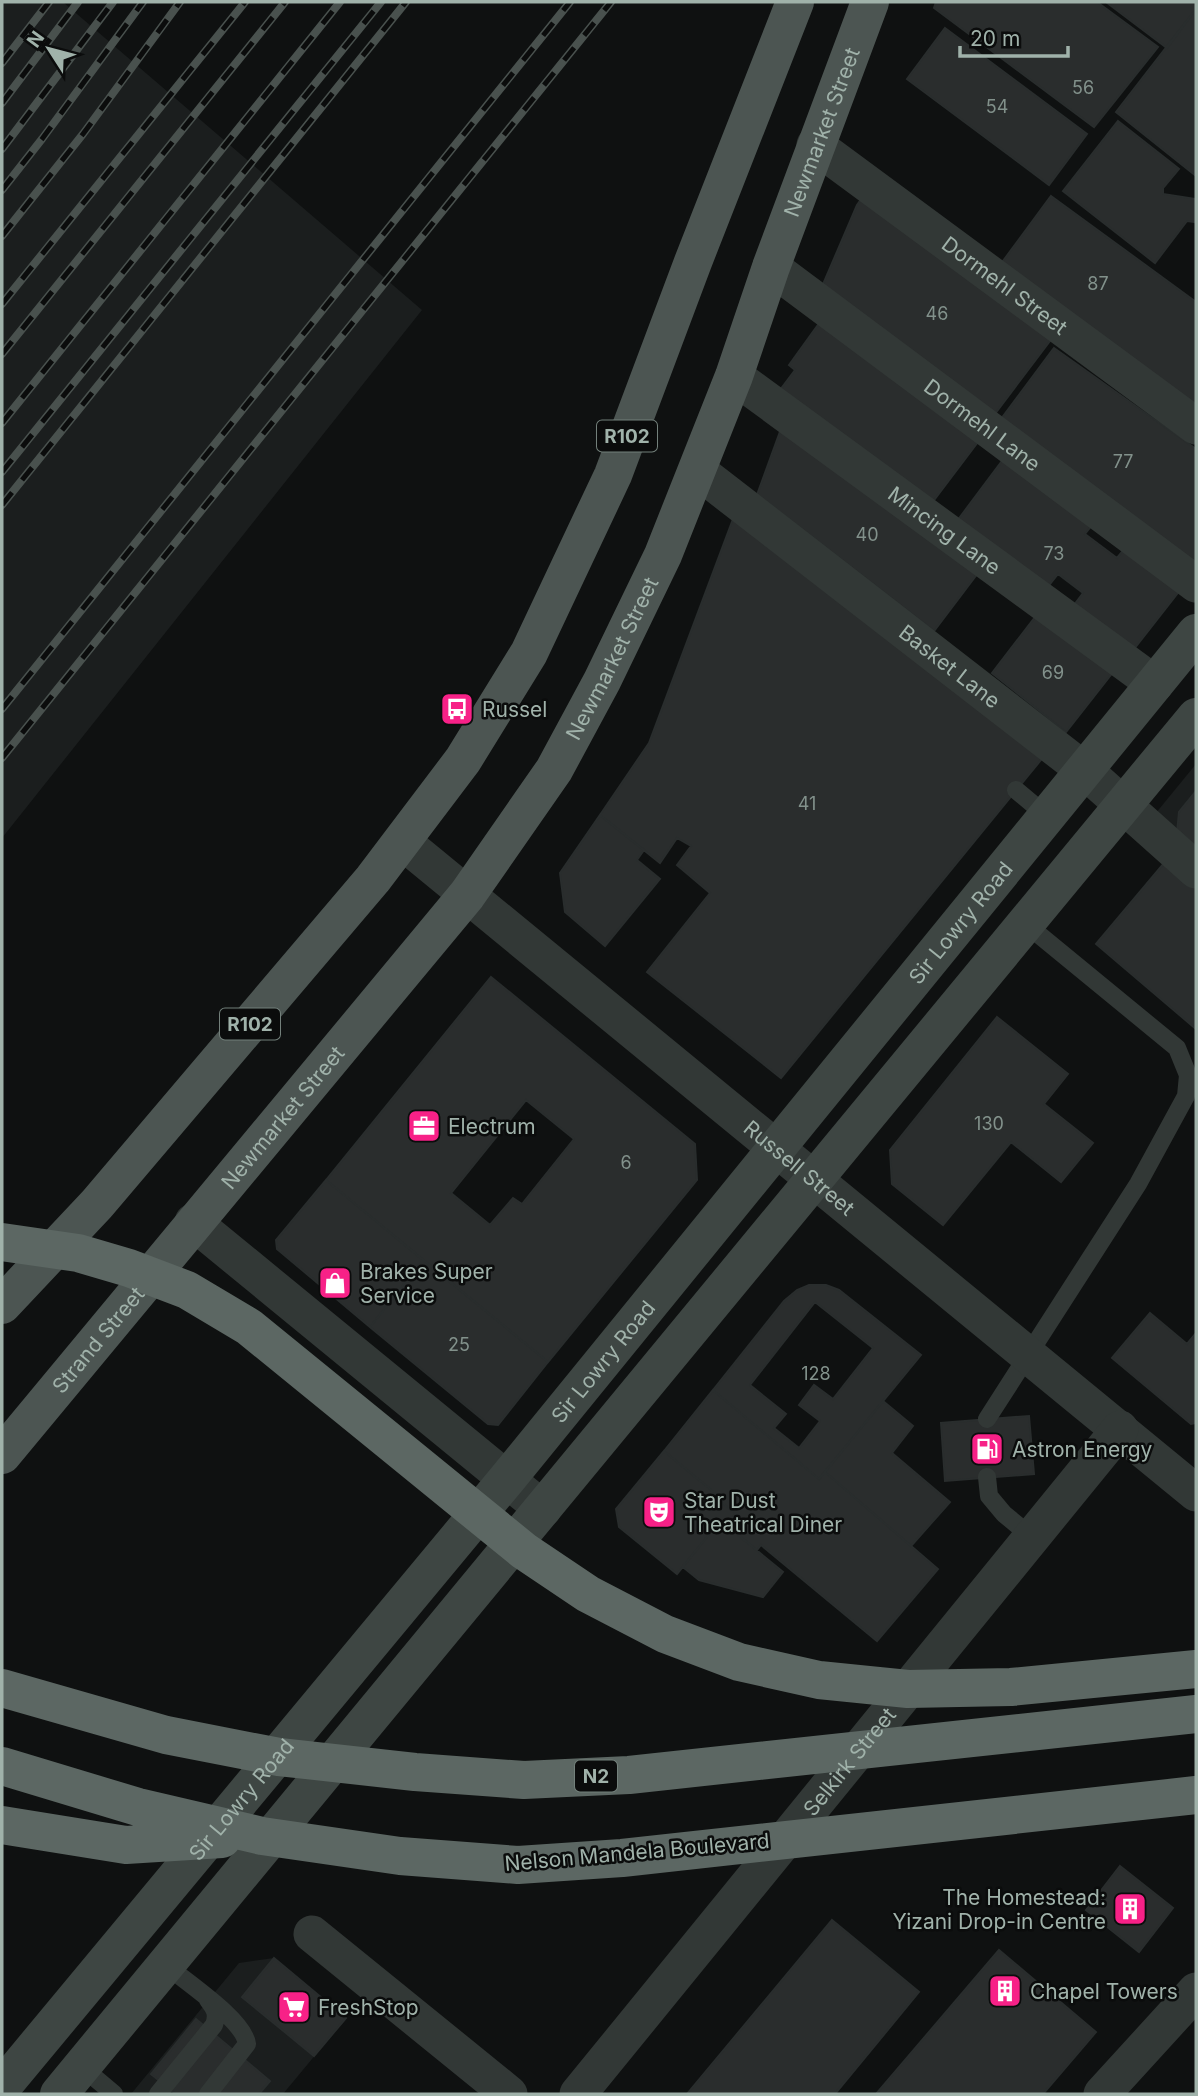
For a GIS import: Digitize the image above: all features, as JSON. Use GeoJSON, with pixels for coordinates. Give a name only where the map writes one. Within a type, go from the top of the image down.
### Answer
{"type":"FeatureCollection","features":[{"type":"Feature","properties":{"kind":"highway"},"geometry":{"type":"LineString","coordinates":[[2,1242],[78,1253],[129,1268],[187,1290],[249,1327],[524,1551],[588,1594],[665,1634],[739,1662],[819,1680],[908,1689],[1010,1687],[1196,1669]]}},
{"type":"Feature","properties":{"kind":"highway","name":"N2"},"geometry":{"type":"LineString","coordinates":[[2,1688],[166,1735],[279,1757],[415,1772],[524,1780],[629,1775],[1196,1714]]}},
{"type":"Feature","properties":{"kind":"highway","name":"Nelson Mandela Boulevard"},"geometry":{"type":"LineString","coordinates":[[2,1766],[138,1807],[262,1836],[400,1856],[518,1865],[636,1856],[1196,1795]]}},
{"type":"Feature","properties":{"kind":"highway"},"geometry":{"type":"LineString","coordinates":[[2,1825],[126,1845],[262,1836]]}},
{"type":"Feature","properties":{"kind":"main road","name":"R102"},"geometry":{"type":"LineString","coordinates":[[2,1305],[97,1204],[403,842],[463,760],[529,653],[613,475],[697,250],[795,2]]}},
{"type":"Feature","properties":{"kind":"main road","name":"Newmarket Street"},"geometry":{"type":"LineString","coordinates":[[193,1222],[467,895],[554,770],[602,681],[657,567],[697,470],[734,376],[771,267],[870,2]]}},
{"type":"Feature","properties":{"kind":"main road","name":"Sir Lowry Road"},"geometry":{"type":"LineString","coordinates":[[2,2087],[507,1479],[1196,633]]}},
{"type":"Feature","properties":{"kind":"main road"},"geometry":{"type":"LineString","coordinates":[[70,2080],[1196,717]]}},
{"type":"Feature","properties":{"kind":"main road","name":"Strand Street"},"geometry":{"type":"LineString","coordinates":[[2,1455],[193,1222]]}},
{"type":"Feature","properties":{"kind":"street","name":"Dormehl Street"},"geometry":{"type":"LineString","coordinates":[[816,145],[1196,426]]}},
{"type":"Feature","properties":{"kind":"street","name":"Dormehl Lane"},"geometry":{"type":"LineString","coordinates":[[771,267],[1196,584]]}},
{"type":"Feature","properties":{"kind":"street","name":"Mincing Lane"},"geometry":{"type":"LineString","coordinates":[[734,376],[1154,684]]}},
{"type":"Feature","properties":{"kind":"street","name":"Basket Lane"},"geometry":{"type":"LineString","coordinates":[[697,470],[1084,770],[1196,870]]}},
{"type":"Feature","properties":{"kind":"street","name":"Russell Street"},"geometry":{"type":"LineString","coordinates":[[403,842],[1196,1493]]}},
{"type":"Feature","properties":{"kind":"street"},"geometry":{"type":"LineString","coordinates":[[193,1222],[543,1508]]}},
{"type":"Feature","properties":{"kind":"street","name":"Selkirk Street"},"geometry":{"type":"LineString","coordinates":[[578,2094],[1120,1429]]}},
{"type":"Feature","properties":{"kind":"street"},"geometry":{"type":"LineString","coordinates":[[312,1934],[509,2094]]}},
{"type":"Feature","properties":{"kind":"street"},"geometry":{"type":"LineString","coordinates":[[1102,2094],[1195,1991]]}},
{"type":"Feature","properties":{"kind":"lane"},"geometry":{"type":"LineString","coordinates":[[1016,790],[1047,816]]}},
{"type":"Feature","properties":{"kind":"lane"},"geometry":{"type":"LineString","coordinates":[[987,1419],[1138,1184],[1186,1096],[1188,1075],[1177,1048],[1026,924]]}},
{"type":"Feature","properties":{"kind":"lane"},"geometry":{"type":"LineString","coordinates":[[987,1477],[989,1496],[1004,1514],[1032,1537]]}},
{"type":"Feature","properties":{"kind":"lane"},"geometry":{"type":"LineString","coordinates":[[166,1965],[235,2020],[246,2035],[247,2044],[208,2094]]}},
{"type":"Feature","properties":{"kind":"lane"},"geometry":{"type":"LineString","coordinates":[[158,2094],[214,2025],[217,2018],[208,2000]]}},
{"type":"Feature","properties":{"kind":"lane"},"geometry":{"type":"LineString","coordinates":[[70,2080],[114,2094]]}},
{"type":"Feature","properties":{"kind":"shaded area"},"geometry":{"type":"Polygon","coordinates":[[[2,2],[63,2],[422,310],[2,838],[2,2]]]}},
{"type":"Feature","properties":{"kind":"shaded area"},"geometry":{"type":"Polygon","coordinates":[[[1196,764],[1196,859],[1151,819],[1196,764]]]}},
{"type":"Feature","properties":{"kind":"shaded area"},"geometry":{"type":"Polygon","coordinates":[[[274,1958],[346,2018],[283,2094],[131,2094],[239,1963],[274,1958]]]}},
{"type":"Feature","properties":{"kind":"building"},"geometry":{"type":"Polygon","coordinates":[[[936,2],[1097,2],[1158,47],[1094,127],[934,8],[936,2]]]}},
{"type":"Feature","properties":{"kind":"building"},"geometry":{"type":"Polygon","coordinates":[[[1106,2],[1196,2],[1196,9],[1167,48],[1106,2]]]}},
{"type":"Feature","properties":{"kind":"building"},"geometry":{"type":"Polygon","coordinates":[[[1196,9],[1196,176],[1116,112],[1196,9]]]}},
{"type":"Feature","properties":{"kind":"building"},"geometry":{"type":"Polygon","coordinates":[[[945,28],[1087,134],[1049,185],[907,79],[945,28]]]}},
{"type":"Feature","properties":{"kind":"building"},"geometry":{"type":"Polygon","coordinates":[[[1118,121],[1179,169],[1163,188],[1163,194],[1196,199],[1195,222],[1187,221],[1155,263],[1063,191],[1118,121]]]}},
{"type":"Feature","properties":{"kind":"building"},"geometry":{"type":"Polygon","coordinates":[[[865,194],[1053,337],[991,419],[821,289],[857,205],[865,194]]]}},
{"type":"Feature","properties":{"kind":"building"},"geometry":{"type":"Polygon","coordinates":[[[1051,196],[1196,302],[1196,408],[1000,265],[1051,196]]]}},
{"type":"Feature","properties":{"kind":"building"},"geometry":{"type":"Polygon","coordinates":[[[823,318],[981,438],[928,508],[777,394],[795,370],[789,365],[823,318]]]}},
{"type":"Feature","properties":{"kind":"building"},"geometry":{"type":"Polygon","coordinates":[[[1054,348],[1196,449],[1196,569],[998,423],[1054,348]]]}},
{"type":"Feature","properties":{"kind":"building"},"geometry":{"type":"Polygon","coordinates":[[[782,426],[978,573],[934,631],[757,495],[782,426]]]}},
{"type":"Feature","properties":{"kind":"building"},"geometry":{"type":"Polygon","coordinates":[[[1008,453],[1096,520],[1085,534],[1117,558],[1126,547],[1181,589],[1130,654],[1071,609],[1083,593],[1058,574],[1046,589],[957,521],[1008,453]]]}},
{"type":"Feature","properties":{"kind":"building"},"geometry":{"type":"Polygon","coordinates":[[[733,519],[1045,755],[781,1078],[647,972],[710,893],[677,865],[691,846],[677,838],[660,863],[600,815],[649,743],[733,519]]]}},
{"type":"Feature","properties":{"kind":"building"},"geometry":{"type":"Polygon","coordinates":[[[1039,612],[1114,671],[1066,732],[992,673],[1039,612]]]}},
{"type":"Feature","properties":{"kind":"building"},"geometry":{"type":"Polygon","coordinates":[[[1196,791],[1196,849],[1177,833],[1179,812],[1196,791]]]}},
{"type":"Feature","properties":{"kind":"building"},"geometry":{"type":"Polygon","coordinates":[[[600,815],[644,850],[637,860],[660,879],[605,946],[565,912],[560,873],[600,815]]]}},
{"type":"Feature","properties":{"kind":"building"},"geometry":{"type":"Polygon","coordinates":[[[1165,862],[1196,888],[1196,1029],[1096,944],[1165,862]]]}},
{"type":"Feature","properties":{"kind":"building"},"geometry":{"type":"Polygon","coordinates":[[[491,977],[695,1144],[697,1180],[548,1362],[326,1180],[491,977]],[[526,1100],[451,1193],[490,1225],[513,1198],[522,1204],[574,1139],[526,1100]]]}},
{"type":"Feature","properties":{"kind":"building"},"geometry":{"type":"Polygon","coordinates":[[[997,1017],[1068,1074],[1044,1104],[1093,1143],[1061,1182],[1011,1142],[943,1225],[892,1184],[890,1150],[997,1017]]]}},
{"type":"Feature","properties":{"kind":"building"},"geometry":{"type":"Polygon","coordinates":[[[326,1180],[423,1260],[370,1327],[277,1249],[276,1240],[326,1180]]]}},
{"type":"Feature","properties":{"kind":"building"},"geometry":{"type":"Polygon","coordinates":[[[423,1260],[548,1362],[498,1425],[488,1424],[370,1327],[423,1260]]]}},
{"type":"Feature","properties":{"kind":"building"},"geometry":{"type":"Polygon","coordinates":[[[809,1285],[826,1285],[839,1290],[921,1355],[819,1479],[713,1390],[784,1301],[797,1290],[809,1285]]]}},
{"type":"Feature","properties":{"kind":"building"},"geometry":{"type":"Polygon","coordinates":[[[815,1302],[873,1348],[833,1399],[814,1385],[799,1405],[820,1421],[799,1448],[774,1428],[786,1414],[750,1385],[815,1302]]]}},
{"type":"Feature","properties":{"kind":"building"},"geometry":{"type":"Polygon","coordinates":[[[1150,1313],[1187,1344],[1196,1333],[1196,1423],[1191,1424],[1112,1358],[1150,1313]]]}},
{"type":"Feature","properties":{"kind":"building"},"geometry":{"type":"Polygon","coordinates":[[[713,1390],[819,1479],[825,1472],[938,1569],[877,1641],[761,1545],[757,1550],[726,1525],[736,1514],[664,1451],[713,1390]]]}},
{"type":"Feature","properties":{"kind":"building"},"geometry":{"type":"Polygon","coordinates":[[[883,1401],[913,1426],[892,1453],[950,1502],[911,1546],[825,1472],[883,1401]]]}},
{"type":"Feature","properties":{"kind":"building"},"geometry":{"type":"Polygon","coordinates":[[[1029,1416],[1034,1474],[945,1481],[941,1423],[1029,1416]]]}},
{"type":"Feature","properties":{"kind":"building","name":"Star Dust Theatrical Diner"},"geometry":{"type":"Polygon","coordinates":[[[664,1451],[716,1494],[699,1515],[715,1527],[677,1574],[619,1527],[616,1509],[664,1451]]]}},
{"type":"Feature","properties":{"kind":"building"},"geometry":{"type":"Polygon","coordinates":[[[714,1496],[736,1514],[726,1525],[783,1572],[763,1597],[699,1580],[683,1567],[715,1527],[699,1515],[714,1496]]]}},
{"type":"Feature","properties":{"kind":"building","name":"The Homestead: Yizani Drop-in Centre"},"geometry":{"type":"Polygon","coordinates":[[[1120,1866],[1173,1908],[1139,1952],[1086,1910],[1120,1866]]]}},
{"type":"Feature","properties":{"kind":"building"},"geometry":{"type":"Polygon","coordinates":[[[832,1920],[919,1992],[835,2094],[687,2094],[832,1920]]]}},
{"type":"Feature","properties":{"kind":"building","name":"Chapel Towers"},"geometry":{"type":"Polygon","coordinates":[[[999,1950],[1096,2032],[1043,2094],[876,2094],[999,1950]]]}},
{"type":"Feature","properties":{"kind":"building","name":"FreshStop"},"geometry":{"type":"Polygon","coordinates":[[[274,1958],[346,2018],[314,2056],[242,1997],[274,1958]]]}},
{"type":"Feature","properties":{"kind":"building"},"geometry":{"type":"Polygon","coordinates":[[[196,2019],[270,2081],[259,2094],[176,2094],[151,2074],[196,2019]]]}},
{"type":"Feature","properties":{"kind":"railway"},"geometry":{"type":"LineString","coordinates":[[2,63],[49,2]]}},
{"type":"Feature","properties":{"kind":"railway"},"geometry":{"type":"LineString","coordinates":[[2,103],[78,2]]}},
{"type":"Feature","properties":{"kind":"railway"},"geometry":{"type":"LineString","coordinates":[[2,149],[113,2]]}},
{"type":"Feature","properties":{"kind":"railway"},"geometry":{"type":"LineString","coordinates":[[2,190],[143,2]]}},
{"type":"Feature","properties":{"kind":"railway"},"geometry":{"type":"LineString","coordinates":[[2,236],[83,134],[180,2]]}},
{"type":"Feature","properties":{"kind":"railway"},"geometry":{"type":"LineString","coordinates":[[2,304],[245,2]]}},
{"type":"Feature","properties":{"kind":"railway"},"geometry":{"type":"LineString","coordinates":[[2,354],[285,2]]}},
{"type":"Feature","properties":{"kind":"railway"},"geometry":{"type":"LineString","coordinates":[[2,423],[340,2]]}},
{"type":"Feature","properties":{"kind":"railway"},"geometry":{"type":"LineString","coordinates":[[2,472],[381,2]]}},
{"type":"Feature","properties":{"kind":"railway"},"geometry":{"type":"LineString","coordinates":[[2,505],[406,2]]}},
{"type":"Feature","properties":{"kind":"railway"},"geometry":{"type":"LineString","coordinates":[[2,709],[570,2]]}},
{"type":"Feature","properties":{"kind":"railway"},"geometry":{"type":"LineString","coordinates":[[2,758],[611,2]]}},
{"type":"Feature","properties":{"kind":"place","name":"Russel"},"geometry":{"type":"Point","coordinates":[457,709]}},
{"type":"Feature","properties":{"kind":"place","name":"Electrum"},"geometry":{"type":"Point","coordinates":[424,1126]}},
{"type":"Feature","properties":{"kind":"place","name":"Brakes Super Service"},"geometry":{"type":"Point","coordinates":[335,1283]}},
{"type":"Feature","properties":{"kind":"place","name":"Astron Energy"},"geometry":{"type":"Point","coordinates":[987,1449]}},
{"type":"Feature","properties":{"kind":"place","name":"Star Dust Theatrical Diner"},"geometry":{"type":"Point","coordinates":[659,1512]}},
{"type":"Feature","properties":{"kind":"place","name":"The Homestead: Yizani Drop-in Centre"},"geometry":{"type":"Point","coordinates":[1130,1909]}},
{"type":"Feature","properties":{"kind":"place","name":"Chapel Towers"},"geometry":{"type":"Point","coordinates":[1005,1991]}},
{"type":"Feature","properties":{"kind":"place","name":"FreshStop"},"geometry":{"type":"Point","coordinates":[294,2007]}}]}
